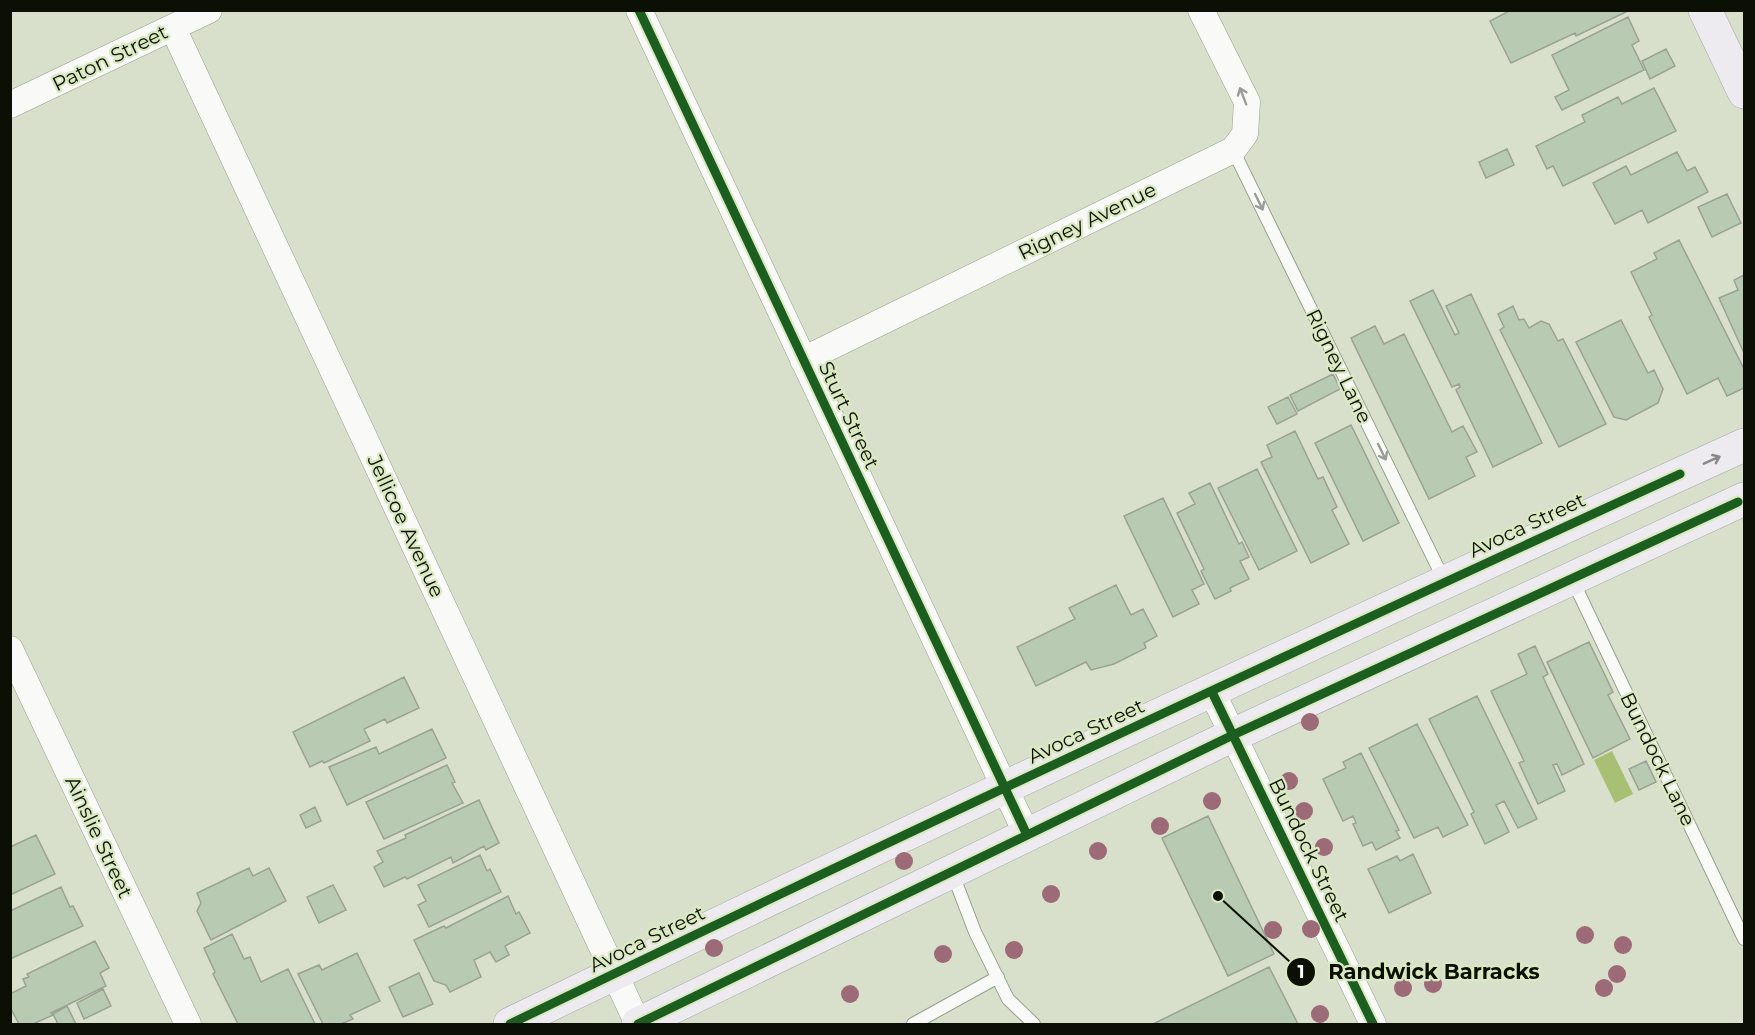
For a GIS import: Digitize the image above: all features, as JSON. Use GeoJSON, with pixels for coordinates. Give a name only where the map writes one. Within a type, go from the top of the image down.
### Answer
{"type":"FeatureCollection","features":[{"type":"Feature","properties":{"kind":"main road"},"geometry":{"type":"LineString","coordinates":[[1705,10],[1744,92]]}},
{"type":"Feature","properties":{"kind":"main road","name":"Avoca Street"},"geometry":{"type":"LineString","coordinates":[[510,1024],[1445,582],[1744,445]]}},
{"type":"Feature","properties":{"kind":"main road"},"geometry":{"type":"LineString","coordinates":[[638,1024],[1233,735],[1744,499]]}},
{"type":"Feature","properties":{"kind":"street","name":"Paton Street"},"geometry":{"type":"LineString","coordinates":[[10,105],[209,10]]}},
{"type":"Feature","properties":{"kind":"street","name":"Sturt Street"},"geometry":{"type":"LineString","coordinates":[[639,10],[1027,835]]}},
{"type":"Feature","properties":{"kind":"street"},"geometry":{"type":"LineString","coordinates":[[1201,10],[1246,102],[1245,134],[1233,150]]}},
{"type":"Feature","properties":{"kind":"street","name":"Jellicoe Avenue"},"geometry":{"type":"LineString","coordinates":[[173,27],[638,1024]]}},
{"type":"Feature","properties":{"kind":"street","name":"Rigney Avenue"},"geometry":{"type":"LineString","coordinates":[[803,360],[1233,150]]}},
{"type":"Feature","properties":{"kind":"street","name":"Ainslie Street"},"geometry":{"type":"LineString","coordinates":[[10,649],[188,1024]]}},
{"type":"Feature","properties":{"kind":"street","name":"Bundock Street"},"geometry":{"type":"LineString","coordinates":[[1212,692],[1373,1024]]}},
{"type":"Feature","properties":{"kind":"lane","name":"Rigney Lane"},"geometry":{"type":"LineString","coordinates":[[1233,150],[1445,582]]}},
{"type":"Feature","properties":{"kind":"lane","name":"Bundock Lane"},"geometry":{"type":"LineString","coordinates":[[1571,578],[1744,939]]}},
{"type":"Feature","properties":{"kind":"lane"},"geometry":{"type":"LineString","coordinates":[[951,871],[975,932],[1008,999],[1034,1024]]}},
{"type":"Feature","properties":{"kind":"lane"},"geometry":{"type":"LineString","coordinates":[[913,1024],[998,977]]}},
{"type":"Feature","properties":{"kind":"shaded area"},"geometry":{"type":"Polygon","coordinates":[[[1612,751],[1633,794],[1615,803],[1594,760],[1612,751]]]}},
{"type":"Feature","properties":{"kind":"building"},"geometry":{"type":"Polygon","coordinates":[[[1511,10],[1630,10],[1511,63],[1490,21],[1511,10]]]}},
{"type":"Feature","properties":{"kind":"building"},"geometry":{"type":"Polygon","coordinates":[[[1628,17],[1639,41],[1632,45],[1644,70],[1562,110],[1555,97],[1569,90],[1552,55],[1628,17]]]}},
{"type":"Feature","properties":{"kind":"building"},"geometry":{"type":"Polygon","coordinates":[[[1666,49],[1675,66],[1650,79],[1642,61],[1666,49]]]}},
{"type":"Feature","properties":{"kind":"building"},"geometry":{"type":"Polygon","coordinates":[[[1654,88],[1676,131],[1563,186],[1553,166],[1547,169],[1536,146],[1585,122],[1582,115],[1618,97],[1622,104],[1654,88]]]}},
{"type":"Feature","properties":{"kind":"building"},"geometry":{"type":"Polygon","coordinates":[[[1507,149],[1514,165],[1486,178],[1479,162],[1507,149]]]}},
{"type":"Feature","properties":{"kind":"building"},"geometry":{"type":"Polygon","coordinates":[[[1677,152],[1687,171],[1695,167],[1708,192],[1648,223],[1642,210],[1615,224],[1593,183],[1626,166],[1631,175],[1677,152]]]}},
{"type":"Feature","properties":{"kind":"building"},"geometry":{"type":"Polygon","coordinates":[[[1727,194],[1741,223],[1712,237],[1698,207],[1727,194]]]}},
{"type":"Feature","properties":{"kind":"building"},"geometry":{"type":"Polygon","coordinates":[[[1679,240],[1744,369],[1744,388],[1727,396],[1718,378],[1687,394],[1649,317],[1652,315],[1631,272],[1657,259],[1654,253],[1679,240]]]}},
{"type":"Feature","properties":{"kind":"building"},"geometry":{"type":"Polygon","coordinates":[[[1744,275],[1744,353],[1719,298],[1738,290],[1734,280],[1744,275]]]}},
{"type":"Feature","properties":{"kind":"building"},"geometry":{"type":"Polygon","coordinates":[[[1433,290],[1455,335],[1459,333],[1446,306],[1471,294],[1542,443],[1493,467],[1456,390],[1460,387],[1459,384],[1452,387],[1410,301],[1433,290]]]}},
{"type":"Feature","properties":{"kind":"building"},"geometry":{"type":"Polygon","coordinates":[[[1513,306],[1519,320],[1524,319],[1529,328],[1541,321],[1549,324],[1558,341],[1563,339],[1606,424],[1559,447],[1500,330],[1504,327],[1498,314],[1513,306]]]}},
{"type":"Feature","properties":{"kind":"building"},"geometry":{"type":"Polygon","coordinates":[[[1621,320],[1648,373],[1654,370],[1663,389],[1658,403],[1626,420],[1614,417],[1576,342],[1621,320]]]}},
{"type":"Feature","properties":{"kind":"building"},"geometry":{"type":"Polygon","coordinates":[[[1375,326],[1384,344],[1404,334],[1452,432],[1463,426],[1477,452],[1466,457],[1475,476],[1429,499],[1351,338],[1375,326]]]}},
{"type":"Feature","properties":{"kind":"building"},"geometry":{"type":"Polygon","coordinates":[[[1333,374],[1340,389],[1298,411],[1290,395],[1333,374]]]}},
{"type":"Feature","properties":{"kind":"building"},"geometry":{"type":"Polygon","coordinates":[[[1288,397],[1297,414],[1277,424],[1268,407],[1288,397]]]}},
{"type":"Feature","properties":{"kind":"building"},"geometry":{"type":"Polygon","coordinates":[[[1351,425],[1399,523],[1363,541],[1315,443],[1351,425]]]}},
{"type":"Feature","properties":{"kind":"building"},"geometry":{"type":"Polygon","coordinates":[[[1295,431],[1318,479],[1323,477],[1337,507],[1332,510],[1349,544],[1311,563],[1261,462],[1272,457],[1267,445],[1295,431]]]}},
{"type":"Feature","properties":{"kind":"building"},"geometry":{"type":"Polygon","coordinates":[[[1257,469],[1297,551],[1259,570],[1218,488],[1257,469]]]}},
{"type":"Feature","properties":{"kind":"building"},"geometry":{"type":"Polygon","coordinates":[[[1210,483],[1239,544],[1242,542],[1249,557],[1240,561],[1249,579],[1230,588],[1231,591],[1215,599],[1201,571],[1204,569],[1177,513],[1195,504],[1189,493],[1210,483]]]}},
{"type":"Feature","properties":{"kind":"building"},"geometry":{"type":"Polygon","coordinates":[[[1163,498],[1204,584],[1192,590],[1199,604],[1173,617],[1124,516],[1163,498]]]}},
{"type":"Feature","properties":{"kind":"building"},"geometry":{"type":"Polygon","coordinates":[[[1116,585],[1131,615],[1143,609],[1157,636],[1144,643],[1146,648],[1114,664],[1091,670],[1086,662],[1036,686],[1017,647],[1075,619],[1069,608],[1116,585]]]}},
{"type":"Feature","properties":{"kind":"building"},"geometry":{"type":"Polygon","coordinates":[[[1589,642],[1613,692],[1608,695],[1630,739],[1593,758],[1547,662],[1589,642]]]}},
{"type":"Feature","properties":{"kind":"building"},"geometry":{"type":"Polygon","coordinates":[[[1535,646],[1548,674],[1543,677],[1584,764],[1562,775],[1557,764],[1553,765],[1565,791],[1538,804],[1519,763],[1524,761],[1491,691],[1527,674],[1518,654],[1535,646]]]}},
{"type":"Feature","properties":{"kind":"building"},"geometry":{"type":"Polygon","coordinates":[[[404,677],[419,708],[387,723],[385,719],[364,729],[370,741],[324,763],[322,761],[310,767],[293,732],[404,677]]]}},
{"type":"Feature","properties":{"kind":"building"},"geometry":{"type":"Polygon","coordinates":[[[1477,696],[1537,819],[1518,828],[1504,801],[1496,805],[1509,832],[1485,844],[1471,814],[1474,812],[1429,719],[1477,696]]]}},
{"type":"Feature","properties":{"kind":"building"},"geometry":{"type":"Polygon","coordinates":[[[1417,724],[1468,825],[1443,837],[1438,827],[1414,838],[1369,748],[1417,724]]]}},
{"type":"Feature","properties":{"kind":"building"},"geometry":{"type":"Polygon","coordinates":[[[432,729],[446,758],[347,805],[329,767],[376,747],[379,754],[432,729]]]}},
{"type":"Feature","properties":{"kind":"building"},"geometry":{"type":"Polygon","coordinates":[[[1361,753],[1399,830],[1396,831],[1400,838],[1376,850],[1372,842],[1363,846],[1353,824],[1356,823],[1353,816],[1343,821],[1323,779],[1346,768],[1343,762],[1361,753]]]}},
{"type":"Feature","properties":{"kind":"building"},"geometry":{"type":"Polygon","coordinates":[[[1646,761],[1656,782],[1639,790],[1629,769],[1646,761]]]}},
{"type":"Feature","properties":{"kind":"building"},"geometry":{"type":"Polygon","coordinates":[[[447,765],[455,782],[452,783],[463,803],[384,839],[366,802],[447,765]]]}},
{"type":"Feature","properties":{"kind":"building"},"geometry":{"type":"Polygon","coordinates":[[[479,800],[499,843],[486,850],[484,846],[453,863],[451,857],[407,879],[405,877],[384,887],[374,867],[383,862],[377,851],[479,800]]]}},
{"type":"Feature","properties":{"kind":"building"},"geometry":{"type":"Polygon","coordinates":[[[315,807],[321,821],[306,828],[300,815],[315,807]]]}},
{"type":"Feature","properties":{"kind":"building"},"geometry":{"type":"Polygon","coordinates":[[[1208,816],[1274,954],[1228,976],[1162,838],[1208,816]]]}},
{"type":"Feature","properties":{"kind":"building"},"geometry":{"type":"Polygon","coordinates":[[[36,835],[55,874],[10,895],[10,847],[36,835]]]}},
{"type":"Feature","properties":{"kind":"building"},"geometry":{"type":"Polygon","coordinates":[[[1413,854],[1431,893],[1389,913],[1368,869],[1397,856],[1400,861],[1413,854]]]}},
{"type":"Feature","properties":{"kind":"building"},"geometry":{"type":"Polygon","coordinates":[[[480,855],[487,871],[490,869],[501,892],[429,927],[418,905],[426,901],[418,885],[480,855]]]}},
{"type":"Feature","properties":{"kind":"building"},"geometry":{"type":"Polygon","coordinates":[[[249,868],[253,876],[269,868],[286,901],[211,940],[197,911],[201,903],[197,893],[249,868]]]}},
{"type":"Feature","properties":{"kind":"building"},"geometry":{"type":"Polygon","coordinates":[[[333,885],[346,910],[319,923],[307,897],[333,885]]]}},
{"type":"Feature","properties":{"kind":"building"},"geometry":{"type":"Polygon","coordinates":[[[61,887],[70,907],[73,906],[83,926],[10,959],[10,911],[61,887]]]}},
{"type":"Feature","properties":{"kind":"building"},"geometry":{"type":"Polygon","coordinates":[[[508,896],[516,914],[519,912],[530,933],[505,946],[509,955],[496,962],[490,952],[474,960],[481,977],[450,992],[446,985],[434,981],[414,940],[444,926],[446,928],[508,896]]]}},
{"type":"Feature","properties":{"kind":"building"},"geometry":{"type":"Polygon","coordinates":[[[232,934],[244,959],[250,957],[261,982],[288,969],[315,1024],[238,1024],[213,974],[215,972],[204,948],[232,934]]]}},
{"type":"Feature","properties":{"kind":"building"},"geometry":{"type":"Polygon","coordinates":[[[95,941],[109,968],[100,973],[106,986],[33,1024],[19,1024],[10,1007],[10,994],[26,986],[23,979],[29,977],[27,974],[95,941]]]}},
{"type":"Feature","properties":{"kind":"building"},"geometry":{"type":"Polygon","coordinates":[[[357,953],[380,1001],[350,1015],[353,1019],[341,1024],[323,1024],[298,974],[319,965],[322,970],[357,953]]]}},
{"type":"Feature","properties":{"kind":"building"},"geometry":{"type":"Polygon","coordinates":[[[1269,967],[1298,1024],[1153,1024],[1269,967]]]}},
{"type":"Feature","properties":{"kind":"building"},"geometry":{"type":"Polygon","coordinates":[[[419,973],[433,1004],[403,1017],[389,987],[419,973]]]}},
{"type":"Feature","properties":{"kind":"building"},"geometry":{"type":"Polygon","coordinates":[[[103,989],[111,1006],[84,1019],[77,1003],[103,989]]]}},
{"type":"Feature","properties":{"kind":"building"},"geometry":{"type":"Polygon","coordinates":[[[67,1006],[76,1024],[58,1024],[53,1014],[67,1006]]]}},
{"type":"Feature","properties":{"kind":"cycle path"},"geometry":{"type":"LineString","coordinates":[[639,10],[1027,835]]}},
{"type":"Feature","properties":{"kind":"cycle path"},"geometry":{"type":"LineString","coordinates":[[510,1024],[1094,746],[1680,474]]}},
{"type":"Feature","properties":{"kind":"cycle path"},"geometry":{"type":"LineString","coordinates":[[638,1024],[1233,735],[1738,502]]}},
{"type":"Feature","properties":{"kind":"cycle path"},"geometry":{"type":"LineString","coordinates":[[1212,692],[1373,1024]]}},
{"type":"Feature","properties":{"kind":"place","name":"Randwick Barracks"},"geometry":{"type":"Point","coordinates":[1218,896]}}]}
